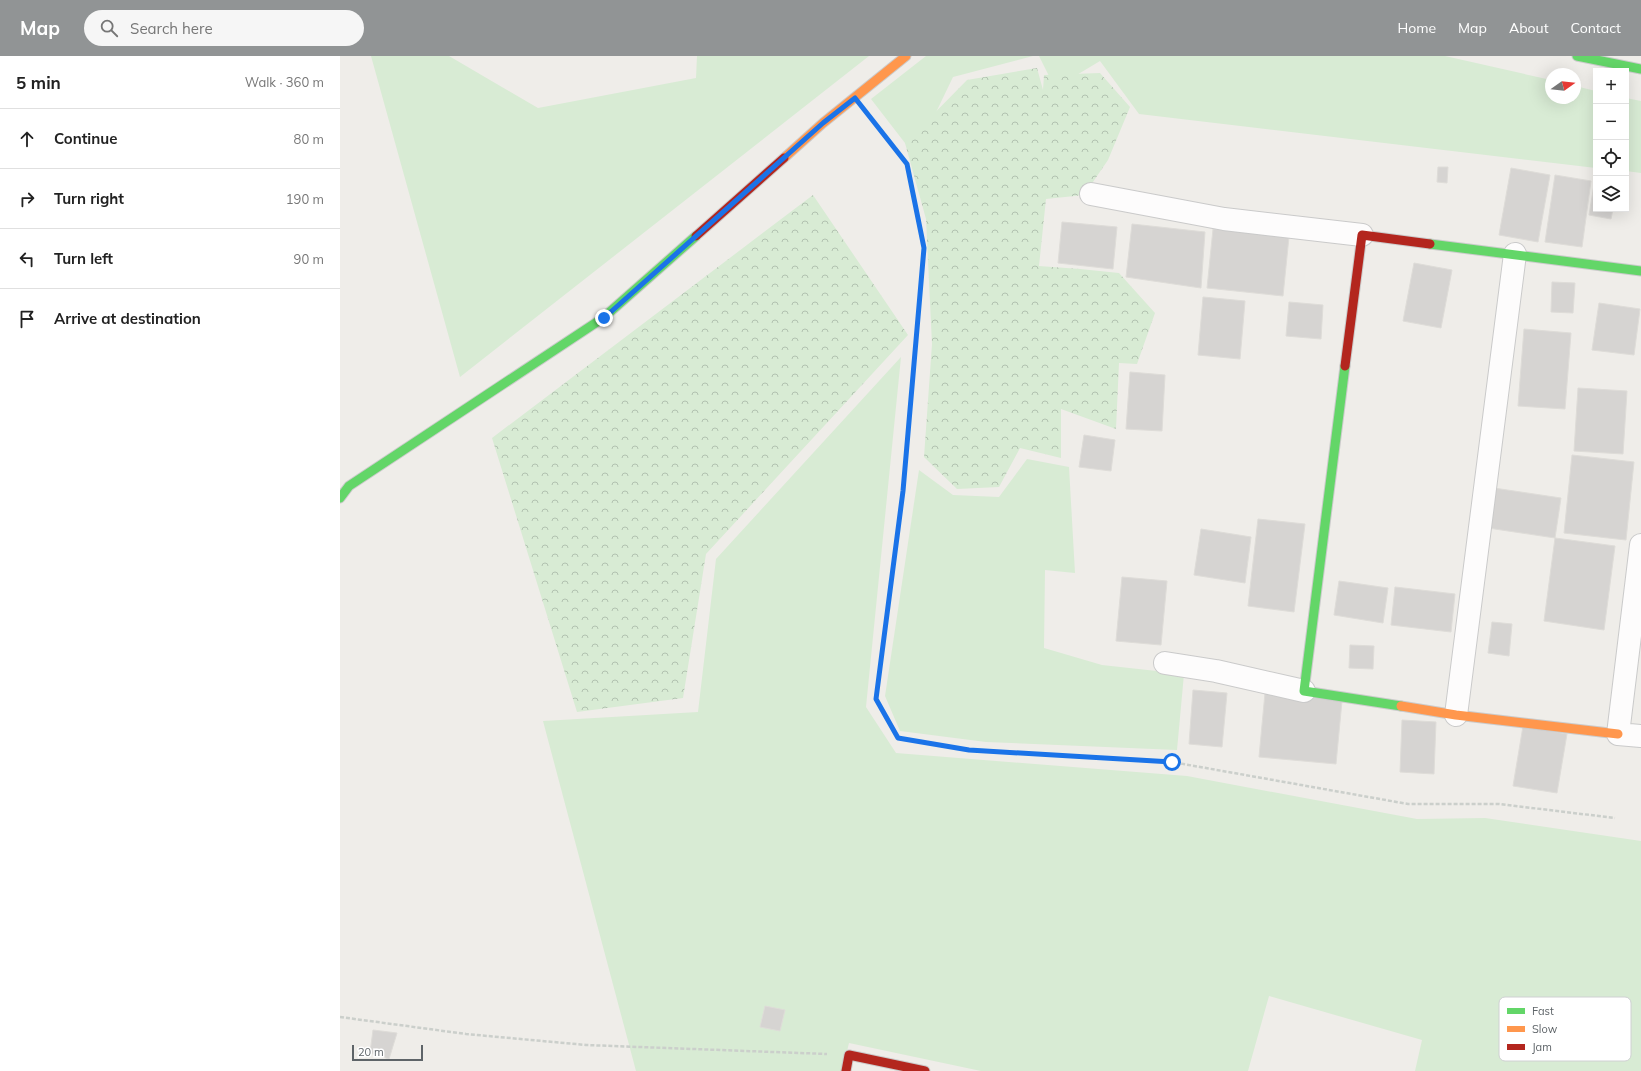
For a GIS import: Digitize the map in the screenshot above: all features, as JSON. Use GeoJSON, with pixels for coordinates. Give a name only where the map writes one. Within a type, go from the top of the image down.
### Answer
{"type":"FeatureCollection","features":[{"type":"Feature","properties":{"kind":"street"},"geometry":{"type":"LineString","coordinates":[[340,498],[349,486],[604,318],[823,123],[906,56]]}},
{"type":"Feature","properties":{"kind":"street"},"geometry":{"type":"LineString","coordinates":[[1577,56],[1641,69]]}},
{"type":"Feature","properties":{"kind":"street"},"geometry":{"type":"LineString","coordinates":[[1091,194],[1224,220],[1362,235],[1641,271]]}},
{"type":"Feature","properties":{"kind":"street"},"geometry":{"type":"LineString","coordinates":[[1304,691],[1362,235]]}},
{"type":"Feature","properties":{"kind":"street"},"geometry":{"type":"LineString","coordinates":[[1456,715],[1515,254]]}},
{"type":"Feature","properties":{"kind":"street"},"geometry":{"type":"LineString","coordinates":[[1618,734],[1641,545]]}},
{"type":"Feature","properties":{"kind":"street"},"geometry":{"type":"LineString","coordinates":[[1164,663],[1216,671],[1304,691],[1456,715],[1641,736]]}},
{"type":"Feature","properties":{"kind":"street"},"geometry":{"type":"LineString","coordinates":[[846,1071],[849,1055],[924,1071]]}},
{"type":"Feature","properties":{"kind":"path"},"geometry":{"type":"LineString","coordinates":[[855,98],[907,164],[924,248],[903,491],[876,699],[898,738],[969,750],[1172,762],[1408,804],[1499,804],[1615,818]]}},
{"type":"Feature","properties":{"kind":"path"},"geometry":{"type":"LineString","coordinates":[[340,1017],[466,1034],[586,1045],[849,1055]]}},
{"type":"Feature","properties":{"kind":"green space"},"geometry":{"type":"Polygon","coordinates":[[[371,56],[449,56],[538,108],[696,78],[697,56],[869,56],[460,377],[371,56]]]}},
{"type":"Feature","properties":{"kind":"green space"},"geometry":{"type":"Polygon","coordinates":[[[926,56],[1033,56],[953,77],[915,156],[871,99],[926,56]]]}},
{"type":"Feature","properties":{"kind":"green space"},"geometry":{"type":"Polygon","coordinates":[[[1039,56],[1445,56],[1545,79],[1545,104],[1581,104],[1581,87],[1593,90],[1593,168],[1139,114],[1100,61],[1055,88],[1039,56]]]}},
{"type":"Feature","properties":{"kind":"green space"},"geometry":{"type":"Polygon","coordinates":[[[1037,68],[1043,90],[1044,75],[1100,73],[1130,107],[1108,160],[1084,195],[1046,199],[1039,266],[1119,273],[1155,313],[1137,364],[1119,363],[1116,429],[1061,409],[1061,458],[1020,448],[999,487],[957,489],[924,457],[932,344],[926,219],[905,143],[967,80],[1037,68]]]}},
{"type":"Feature","properties":{"kind":"green space"},"geometry":{"type":"Polygon","coordinates":[[[1629,99],[1641,101],[1641,173],[1629,171],[1629,99]]]}},
{"type":"Feature","properties":{"kind":"green space"},"geometry":{"type":"Polygon","coordinates":[[[813,195],[908,335],[706,554],[683,698],[577,712],[492,438],[813,195]]]}},
{"type":"Feature","properties":{"kind":"green space"},"geometry":{"type":"Polygon","coordinates":[[[901,357],[866,707],[896,753],[1187,776],[1417,819],[1485,818],[1641,841],[1641,1071],[1415,1071],[1422,1040],[1269,996],[1248,1071],[981,1071],[849,1043],[842,1071],[636,1071],[543,721],[698,712],[716,559],[901,357]]]}},
{"type":"Feature","properties":{"kind":"green space"},"geometry":{"type":"Polygon","coordinates":[[[1027,459],[1069,467],[1075,573],[1045,570],[1044,648],[1102,665],[1184,674],[1177,750],[986,742],[900,731],[885,696],[919,470],[953,495],[999,497],[1027,459]]]}},
{"type":"Feature","properties":{"kind":"building"},"geometry":{"type":"Polygon","coordinates":[[[1438,167],[1448,167],[1447,183],[1437,182],[1438,167]]]}},
{"type":"Feature","properties":{"kind":"building"},"geometry":{"type":"Polygon","coordinates":[[[1511,168],[1550,175],[1538,242],[1499,235],[1511,168]]]}},
{"type":"Feature","properties":{"kind":"building"},"geometry":{"type":"Polygon","coordinates":[[[1555,175],[1591,181],[1582,247],[1545,242],[1555,175]]]}},
{"type":"Feature","properties":{"kind":"building"},"geometry":{"type":"Polygon","coordinates":[[[1593,191],[1593,212],[1612,212],[1611,219],[1589,215],[1593,191]]]}},
{"type":"Feature","properties":{"kind":"building"},"geometry":{"type":"Polygon","coordinates":[[[1062,222],[1117,227],[1113,269],[1058,263],[1062,222]]]}},
{"type":"Feature","properties":{"kind":"building"},"geometry":{"type":"Polygon","coordinates":[[[1132,224],[1205,232],[1201,288],[1126,277],[1132,224]]]}},
{"type":"Feature","properties":{"kind":"building"},"geometry":{"type":"Polygon","coordinates":[[[1213,229],[1289,237],[1283,296],[1207,288],[1213,229]]]}},
{"type":"Feature","properties":{"kind":"building"},"geometry":{"type":"Polygon","coordinates":[[[1414,263],[1452,270],[1441,328],[1403,321],[1414,263]]]}},
{"type":"Feature","properties":{"kind":"building"},"geometry":{"type":"Polygon","coordinates":[[[1552,282],[1575,283],[1573,313],[1551,312],[1552,282]]]}},
{"type":"Feature","properties":{"kind":"building"},"geometry":{"type":"Polygon","coordinates":[[[1203,297],[1245,301],[1240,359],[1198,355],[1203,297]]]}},
{"type":"Feature","properties":{"kind":"building"},"geometry":{"type":"Polygon","coordinates":[[[1289,302],[1323,305],[1321,339],[1286,336],[1289,302]]]}},
{"type":"Feature","properties":{"kind":"building"},"geometry":{"type":"Polygon","coordinates":[[[1599,303],[1640,309],[1634,355],[1592,350],[1599,303]]]}},
{"type":"Feature","properties":{"kind":"building"},"geometry":{"type":"Polygon","coordinates":[[[1524,329],[1571,333],[1565,409],[1518,406],[1524,329]]]}},
{"type":"Feature","properties":{"kind":"building"},"geometry":{"type":"Polygon","coordinates":[[[1130,372],[1165,375],[1162,431],[1126,429],[1130,372]]]}},
{"type":"Feature","properties":{"kind":"building"},"geometry":{"type":"Polygon","coordinates":[[[1578,388],[1627,391],[1623,454],[1574,451],[1578,388]]]}},
{"type":"Feature","properties":{"kind":"building"},"geometry":{"type":"Polygon","coordinates":[[[1084,435],[1115,440],[1111,471],[1079,467],[1084,435]]]}},
{"type":"Feature","properties":{"kind":"building"},"geometry":{"type":"Polygon","coordinates":[[[1572,455],[1634,462],[1626,540],[1564,533],[1572,455]]]}},
{"type":"Feature","properties":{"kind":"building"},"geometry":{"type":"Polygon","coordinates":[[[1494,488],[1561,498],[1555,538],[1488,528],[1494,488]]]}},
{"type":"Feature","properties":{"kind":"building"},"geometry":{"type":"Polygon","coordinates":[[[1258,519],[1305,524],[1294,612],[1248,606],[1258,519]]]}},
{"type":"Feature","properties":{"kind":"building"},"geometry":{"type":"Polygon","coordinates":[[[1201,529],[1251,537],[1245,583],[1194,575],[1201,529]]]}},
{"type":"Feature","properties":{"kind":"building"},"geometry":{"type":"Polygon","coordinates":[[[1555,538],[1615,546],[1604,630],[1544,621],[1555,538]]]}},
{"type":"Feature","properties":{"kind":"building"},"geometry":{"type":"Polygon","coordinates":[[[1122,577],[1167,581],[1161,645],[1116,641],[1122,577]]]}},
{"type":"Feature","properties":{"kind":"building"},"geometry":{"type":"Polygon","coordinates":[[[1339,581],[1388,588],[1383,623],[1334,615],[1339,581]]]}},
{"type":"Feature","properties":{"kind":"building"},"geometry":{"type":"Polygon","coordinates":[[[1395,587],[1455,594],[1451,632],[1391,625],[1395,587]]]}},
{"type":"Feature","properties":{"kind":"building"},"geometry":{"type":"Polygon","coordinates":[[[1492,622],[1512,624],[1509,656],[1488,653],[1492,622]]]}},
{"type":"Feature","properties":{"kind":"building"},"geometry":{"type":"Polygon","coordinates":[[[1350,645],[1374,646],[1373,669],[1349,668],[1350,645]]]}},
{"type":"Feature","properties":{"kind":"building"},"geometry":{"type":"Polygon","coordinates":[[[1193,690],[1227,693],[1222,747],[1189,744],[1193,690]]]}},
{"type":"Feature","properties":{"kind":"building"},"geometry":{"type":"Polygon","coordinates":[[[1265,693],[1342,701],[1336,764],[1259,757],[1265,693]]]}},
{"type":"Feature","properties":{"kind":"building"},"geometry":{"type":"Polygon","coordinates":[[[1402,720],[1436,722],[1434,774],[1400,772],[1402,720]]]}},
{"type":"Feature","properties":{"kind":"building"},"geometry":{"type":"Polygon","coordinates":[[[1523,726],[1567,734],[1557,793],[1513,786],[1523,726]]]}},
{"type":"Feature","properties":{"kind":"building"},"geometry":{"type":"Polygon","coordinates":[[[765,1006],[785,1010],[780,1031],[760,1027],[765,1006]]]}},
{"type":"Feature","properties":{"kind":"building"},"geometry":{"type":"Polygon","coordinates":[[[373,1030],[397,1033],[389,1059],[370,1053],[373,1030]]]}},
{"type":"Feature","properties":{"kind":"traffic: fast"},"geometry":{"type":"LineString","coordinates":[[1577,56],[1641,69]]}},
{"type":"Feature","properties":{"kind":"traffic: fast"},"geometry":{"type":"LineString","coordinates":[[340,498],[349,486],[603,318],[696,236]]}},
{"type":"Feature","properties":{"kind":"traffic: fast"},"geometry":{"type":"LineString","coordinates":[[1430,244],[1641,271]]}},
{"type":"Feature","properties":{"kind":"traffic: fast"},"geometry":{"type":"LineString","coordinates":[[1345,366],[1304,691],[1401,706]]}},
{"type":"Feature","properties":{"kind":"traffic: slow"},"geometry":{"type":"LineString","coordinates":[[784,158],[823,123],[906,56]]}},
{"type":"Feature","properties":{"kind":"traffic: slow"},"geometry":{"type":"LineString","coordinates":[[1401,706],[1456,715],[1618,734]]}},
{"type":"Feature","properties":{"kind":"traffic: jam"},"geometry":{"type":"LineString","coordinates":[[696,236],[784,158]]}},
{"type":"Feature","properties":{"kind":"traffic: jam"},"geometry":{"type":"LineString","coordinates":[[1345,366],[1362,235],[1430,244]]}},
{"type":"Feature","properties":{"kind":"traffic: jam"},"geometry":{"type":"LineString","coordinates":[[846,1071],[849,1055],[925,1071]]}},
{"type":"Feature","properties":{"kind":"route"},"geometry":{"type":"LineString","coordinates":[[604,318],[823,123],[855,98],[907,164],[924,248],[903,491],[876,699],[898,738],[969,750],[1172,762]]}}]}
